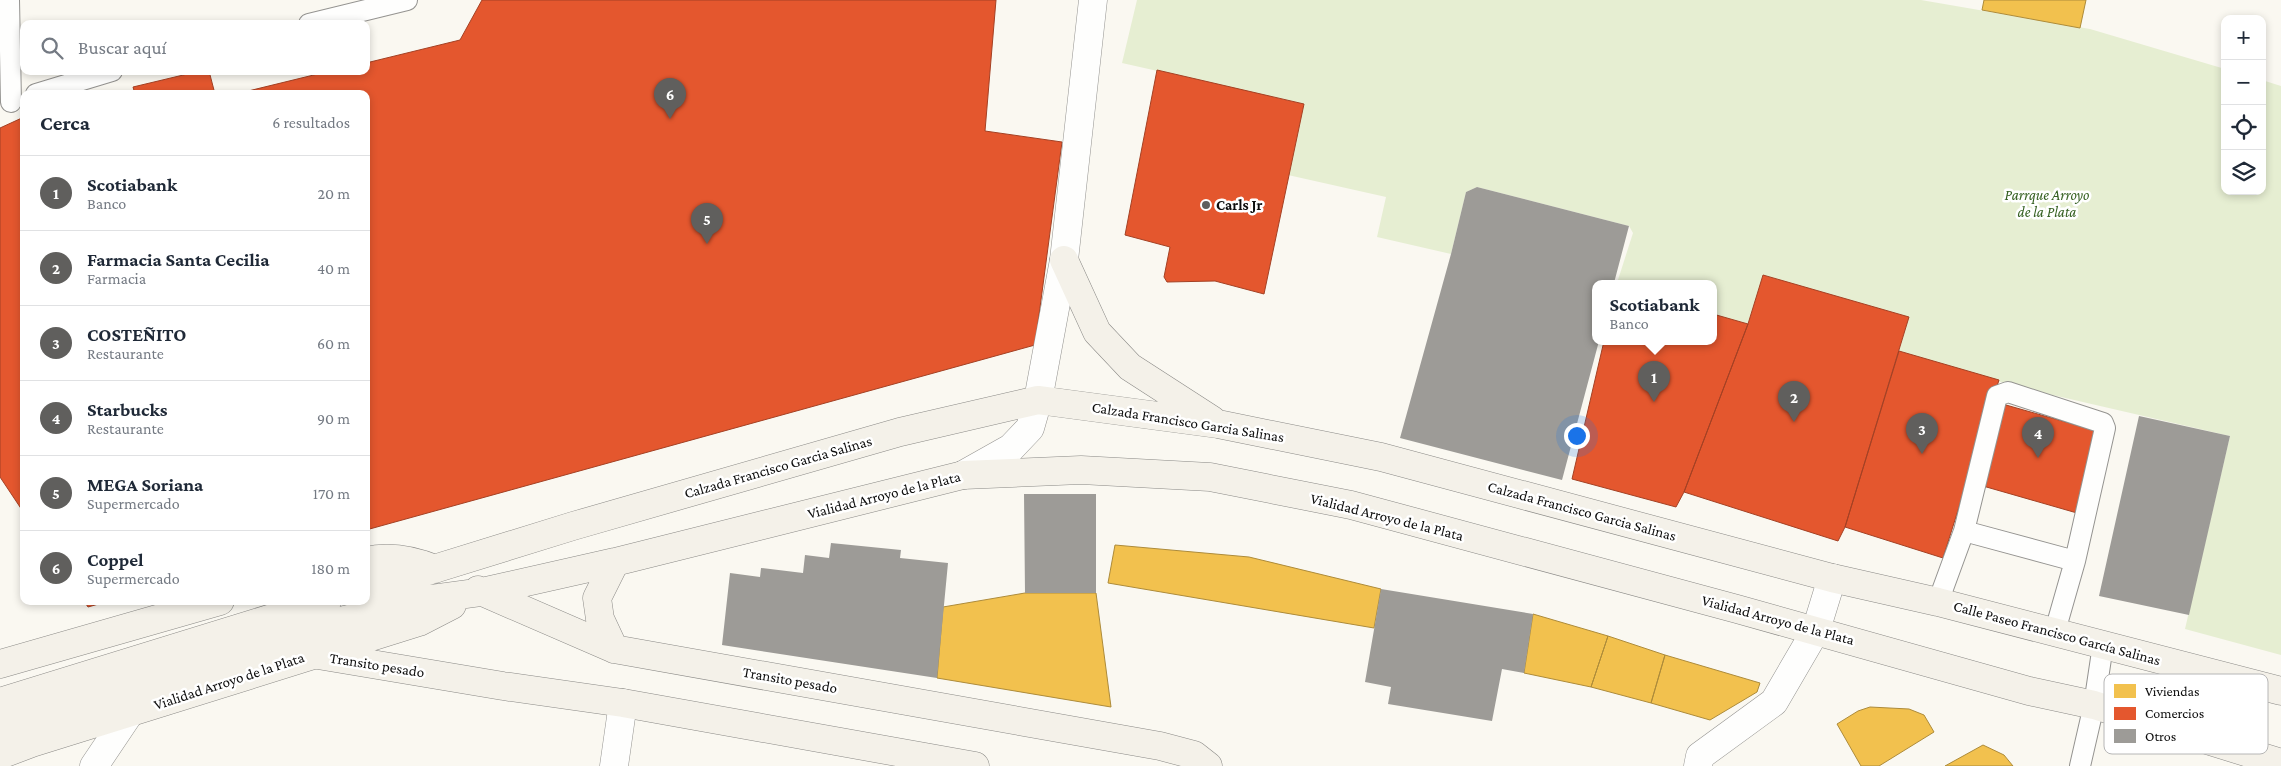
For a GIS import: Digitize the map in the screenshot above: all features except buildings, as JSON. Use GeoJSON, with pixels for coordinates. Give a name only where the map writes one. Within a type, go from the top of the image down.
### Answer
{"type":"FeatureCollection","features":[{"type":"Feature","properties":{"kind":"main road"},"geometry":{"type":"LineString","coordinates":[[1064,260],[1097,332],[1130,367],[1218,424]]}},
{"type":"Feature","properties":{"kind":"main road","name":"Calzada Francisco Garcia Salinas"},"geometry":{"type":"LineString","coordinates":[[424,572],[573,526],[900,432],[1038,400],[1218,424],[1380,457],[1832,578]]}},
{"type":"Feature","properties":{"kind":"main road","name":"Vialidad Arroyo de la Plata"},"geometry":{"type":"LineString","coordinates":[[0,728],[340,621],[430,599],[480,592],[615,562],[963,475],[1081,470],[1210,477],[1351,506],[1816,630],[2030,691],[2104,708]]}},
{"type":"Feature","properties":{"kind":"main road","name":"Transito pesado"},"geometry":{"type":"LineString","coordinates":[[374,559],[417,562],[424,572],[480,592],[614,649],[1160,746],[1194,755],[1208,766]]}},
{"type":"Feature","properties":{"kind":"main road"},"geometry":{"type":"LineString","coordinates":[[614,649],[600,619],[597,598],[615,562]]}},
{"type":"Feature","properties":{"kind":"main road"},"geometry":{"type":"LineString","coordinates":[[370,589],[424,572]]}},
{"type":"Feature","properties":{"kind":"main road","name":"Calle Paseo Francisco García Salinas"},"geometry":{"type":"LineString","coordinates":[[1832,578],[2055,631],[2215,674]]}},
{"type":"Feature","properties":{"kind":"main road","name":"Vialidad Arroyo de la Plata"},"geometry":{"type":"LineString","coordinates":[[0,755],[32,743],[129,714],[312,654],[419,622],[480,592]]}},
{"type":"Feature","properties":{"kind":"main road"},"geometry":{"type":"LineString","coordinates":[[0,664],[206,605]]}},
{"type":"Feature","properties":{"kind":"main road"},"geometry":{"type":"LineString","coordinates":[[0,702],[314,605]]}},
{"type":"Feature","properties":{"kind":"main road","name":"Transito pesado"},"geometry":{"type":"LineString","coordinates":[[312,654],[624,703],[975,766]]}},
{"type":"Feature","properties":{"kind":"main road","name":"Calle Paseo Francisco García Salinas"},"geometry":{"type":"LineString","coordinates":[[2268,688],[2281,691]]}},
{"type":"Feature","properties":{"kind":"main road","name":"Vialidad Arroyo de la Plata"},"geometry":{"type":"LineString","coordinates":[[2252,754],[2281,763]]}},
{"type":"Feature","properties":{"kind":"street"},"geometry":{"type":"LineString","coordinates":[[963,475],[1011,448],[1030,428],[1038,400],[1064,260],[1093,0]]}},
{"type":"Feature","properties":{"kind":"street"},"geometry":{"type":"LineString","coordinates":[[1698,766],[1700,756],[1774,702],[1816,630],[1832,578]]}},
{"type":"Feature","properties":{"kind":"street"},"geometry":{"type":"LineString","coordinates":[[614,766],[624,703]]}},
{"type":"Feature","properties":{"kind":"street"},"geometry":{"type":"LineString","coordinates":[[94,766],[129,714]]}},
{"type":"Feature","properties":{"kind":"lane"},"geometry":{"type":"LineString","coordinates":[[9,0],[5,46],[12,101]]}},
{"type":"Feature","properties":{"kind":"lane"},"geometry":{"type":"LineString","coordinates":[[325,20],[407,0]]}},
{"type":"Feature","properties":{"kind":"lane"},"geometry":{"type":"LineString","coordinates":[[49,90],[99,75]]}},
{"type":"Feature","properties":{"kind":"lane"},"geometry":{"type":"LineString","coordinates":[[1938,602],[1964,531],[1997,396],[2008,392],[2103,423],[2105,428],[2075,561],[2055,631]]}},
{"type":"Feature","properties":{"kind":"lane"},"geometry":{"type":"LineString","coordinates":[[1964,531],[2075,561]]}},
{"type":"Feature","properties":{"kind":"lane"},"geometry":{"type":"LineString","coordinates":[[2080,766],[2094,705],[2103,645]]}},
{"type":"Feature","properties":{"kind":"green space","name":"Parrque Arroyo de la Plata"},"geometry":{"type":"Polygon","coordinates":[[[1137,0],[1921,0],[2090,29],[2221,68],[2221,195],[2266,195],[2266,81],[2281,86],[2281,655],[2185,629],[2230,436],[2014,386],[1899,351],[1909,317],[1763,275],[1748,324],[1717,315],[1717,280],[1618,280],[1633,233],[1629,226],[1477,187],[1466,192],[1451,254],[1377,237],[1386,197],[1288,175],[1304,104],[1122,63],[1137,0]]]}},
{"type":"Feature","properties":{"kind":"place","name":"Coppel"},"geometry":{"type":"Point","coordinates":[670,119]}},
{"type":"Feature","properties":{"kind":"place","name":"Carls Jr"},"geometry":{"type":"Point","coordinates":[1206,205]}},
{"type":"Feature","properties":{"kind":"place","name":"MEGA Soriana"},"geometry":{"type":"Point","coordinates":[707,244]}},
{"type":"Feature","properties":{"kind":"place","name":"Scotiabank"},"geometry":{"type":"Point","coordinates":[1654,402]}},
{"type":"Feature","properties":{"kind":"place","name":"Farmacia Santa Cecilia"},"geometry":{"type":"Point","coordinates":[1794,422]}},
{"type":"Feature","properties":{"kind":"place","name":"COSTEÑITO"},"geometry":{"type":"Point","coordinates":[1922,454]}},
{"type":"Feature","properties":{"kind":"place","name":"Starbucks"},"geometry":{"type":"Point","coordinates":[2038,458]}}]}
